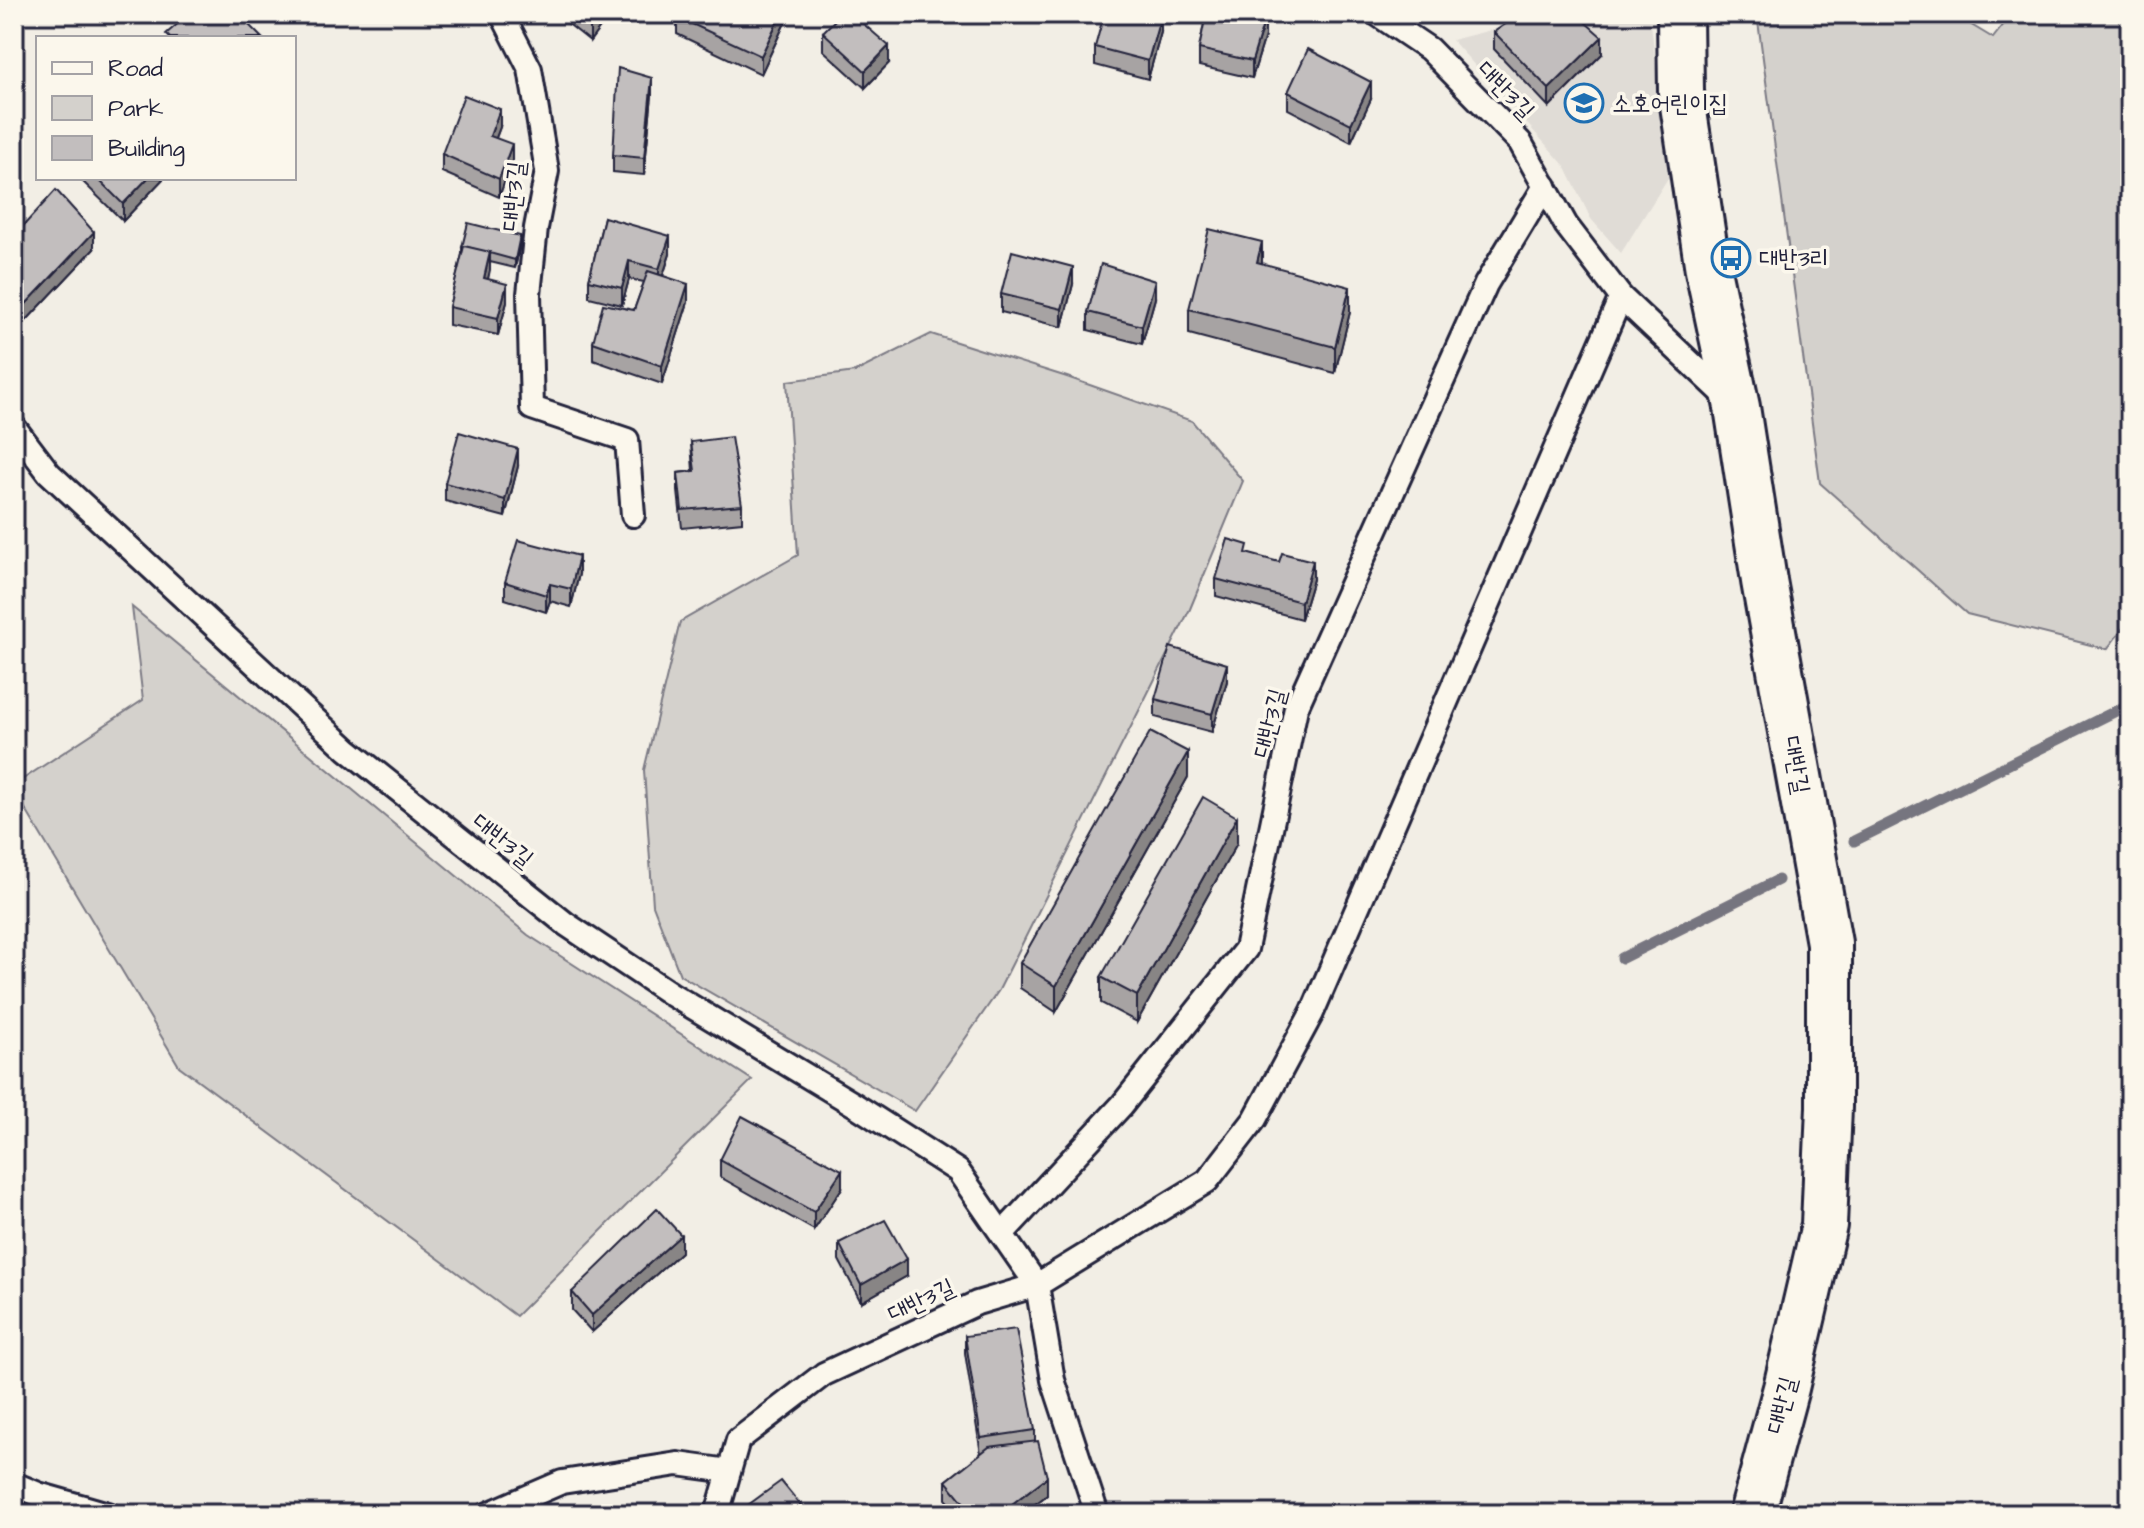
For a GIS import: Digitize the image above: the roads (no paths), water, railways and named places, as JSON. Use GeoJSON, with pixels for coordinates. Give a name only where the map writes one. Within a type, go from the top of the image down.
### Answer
{"type":"FeatureCollection","features":[{"type":"Feature","properties":{"kind":"street","name":"대반길"},"geometry":{"type":"LineString","coordinates":[[1680,14],[1681,92],[1708,270],[1737,407],[1764,581],[1829,943],[1829,1107],[1824,1225],[1786,1388],[1752,1514]]}},
{"type":"Feature","properties":{"kind":"lane","name":"대반3길"},"geometry":{"type":"LineString","coordinates":[[502,14],[530,69],[547,171],[536,228],[529,294],[532,408],[627,440],[633,515]]}},
{"type":"Feature","properties":{"kind":"lane","name":"대반3길"},"geometry":{"type":"LineString","coordinates":[[1377,14],[1429,49],[1520,142],[1566,225],[1621,297],[1737,407]]}},
{"type":"Feature","properties":{"kind":"lane","name":"대반3길"},"geometry":{"type":"LineString","coordinates":[[1002,1234],[1122,1105],[1246,949],[1296,708],[1486,284],[1545,186]]}},
{"type":"Feature","properties":{"kind":"lane","name":"대반3길"},"geometry":{"type":"LineString","coordinates":[[717,1514],[738,1440],[824,1374],[977,1303],[1037,1285],[1207,1181],[1255,1119],[1312,1013],[1621,297]]}},
{"type":"Feature","properties":{"kind":"lane","name":"대반3길"},"geometry":{"type":"LineString","coordinates":[[14,427],[49,473],[347,749],[566,924],[671,994],[958,1171],[1037,1285],[1053,1380],[1097,1514]]}},
{"type":"Feature","properties":{"kind":"lane"},"geometry":{"type":"LineString","coordinates":[[488,1514],[562,1482],[678,1464],[729,1471]]}},
{"type":"Feature","properties":{"kind":"lane"},"geometry":{"type":"LineString","coordinates":[[14,1484],[108,1514]]}},
{"type":"Feature","properties":{"kind":"waterway"},"geometry":{"type":"LineString","coordinates":[[1854,841],[2130,704]]}},
{"type":"Feature","properties":{"kind":"waterway"},"geometry":{"type":"LineString","coordinates":[[1622,958],[1778,880]]}},
{"type":"Feature","properties":{"kind":"place","name":"소호어린이집"},"geometry":{"type":"Point","coordinates":[1584,103]}},
{"type":"Feature","properties":{"kind":"place","name":"대반3리"},"geometry":{"type":"Point","coordinates":[1731,258]}}]}
